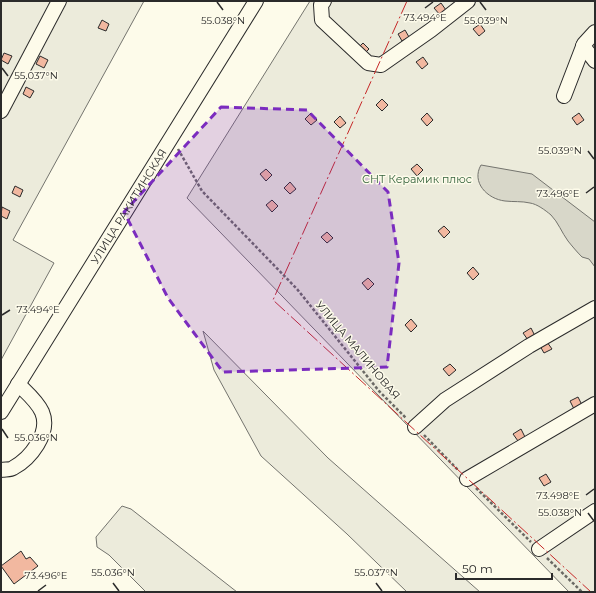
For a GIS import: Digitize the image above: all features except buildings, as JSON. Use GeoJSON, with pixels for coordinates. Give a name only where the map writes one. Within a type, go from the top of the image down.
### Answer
{"type":"FeatureCollection","features":[{"type":"Feature","properties":{"kind":"street"},"geometry":{"type":"LineString","coordinates":[[1,111],[59,1]]}},
{"type":"Feature","properties":{"kind":"street","name":"УЛИЦА РАКИТИНСКАЯ"},"geometry":{"type":"LineString","coordinates":[[1,412],[172,139],[256,1]]}},
{"type":"Feature","properties":{"kind":"street"},"geometry":{"type":"LineString","coordinates":[[324,1],[321,5],[322,20],[368,63],[381,65],[431,30],[468,1]]}},
{"type":"Feature","properties":{"kind":"street"},"geometry":{"type":"LineString","coordinates":[[564,96],[583,46],[595,32]]}},
{"type":"Feature","properties":{"kind":"street"},"geometry":{"type":"LineString","coordinates":[[583,46],[595,61]]}},
{"type":"Feature","properties":{"kind":"street"},"geometry":{"type":"LineString","coordinates":[[415,427],[445,400],[529,346],[595,308]]}},
{"type":"Feature","properties":{"kind":"street"},"geometry":{"type":"LineString","coordinates":[[1,470],[12,468],[26,458],[41,438],[45,426],[42,412],[34,399],[18,384]]}},
{"type":"Feature","properties":{"kind":"street"},"geometry":{"type":"LineString","coordinates":[[467,479],[595,404]]}},
{"type":"Feature","properties":{"kind":"street"},"geometry":{"type":"LineString","coordinates":[[538,549],[595,511]]}},
{"type":"Feature","properties":{"kind":"path","name":"УЛИЦА МАЛИНОВАЯ"},"geometry":{"type":"LineString","coordinates":[[172,139],[202,190],[297,289],[379,391],[582,592]]}},
{"type":"Feature","properties":{"kind":"highlighted area"},"geometry":{"type":"Polygon","coordinates":[[[221,107],[307,110],[388,192],[399,263],[387,367],[223,372],[168,298],[124,212],[221,107]]]}},
{"type":"Feature","properties":{"kind":"green space"},"geometry":{"type":"Polygon","coordinates":[[[1,1],[144,1],[13,240],[54,263],[1,360],[1,1]]]}},
{"type":"Feature","properties":{"kind":"green space","name":"СНТ Керамик плюс"},"geometry":{"type":"Polygon","coordinates":[[[310,1],[595,1],[595,592],[569,592],[187,198],[310,1]]]}},
{"type":"Feature","properties":{"kind":"green space"},"geometry":{"type":"Polygon","coordinates":[[[203,331],[328,458],[480,592],[407,592],[347,534],[261,456],[214,370],[203,331]]]}},
{"type":"Feature","properties":{"kind":"green space"},"geometry":{"type":"Polygon","coordinates":[[[122,506],[131,509],[237,592],[146,592],[109,555],[97,547],[96,537],[122,506]]]}},
{"type":"Feature","properties":{"kind":"shaded area"},"geometry":{"type":"Polygon","coordinates":[[[481,165],[532,174],[595,222],[595,267],[589,259],[582,257],[576,251],[558,224],[544,209],[530,203],[498,200],[482,189],[478,178],[478,171],[481,165]]]}},
{"type":"Feature","properties":{"kind":"power"},"geometry":{"type":"LineString","coordinates":[[407,1],[273,300],[591,592]]}}]}
